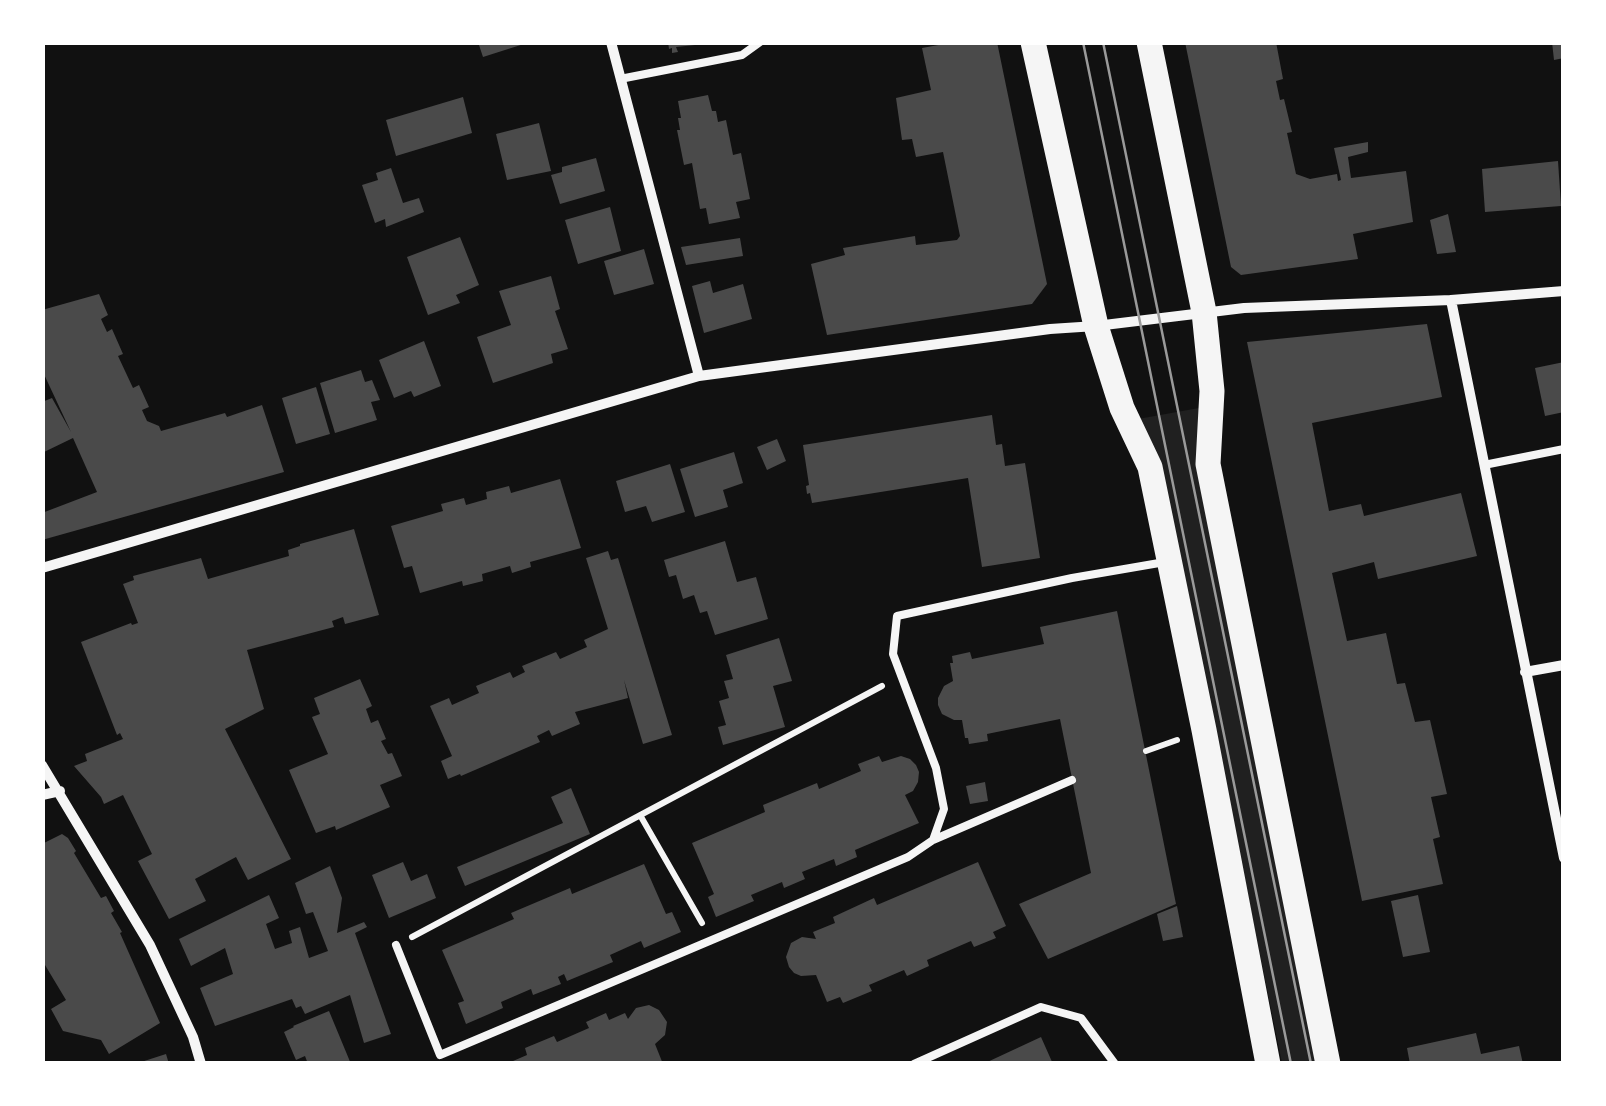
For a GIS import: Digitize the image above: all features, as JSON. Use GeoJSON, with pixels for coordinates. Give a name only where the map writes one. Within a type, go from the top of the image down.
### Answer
{"type":"FeatureCollection","features":[{"type":"Feature","properties":{"kind":"main road"},"geometry":{"type":"LineString","coordinates":[[1033,42],[1096,326],[1122,408],[1150,467],[1268,1064]]}},
{"type":"Feature","properties":{"kind":"main road"},"geometry":{"type":"LineString","coordinates":[[1149,42],[1204,312],[1212,391],[1208,464],[1328,1064]]}},
{"type":"Feature","properties":{"kind":"street"},"geometry":{"type":"LineString","coordinates":[[611,42],[699,376]]}},
{"type":"Feature","properties":{"kind":"street"},"geometry":{"type":"LineString","coordinates":[[42,568],[699,376],[1050,329],[1244,308],[1564,291]]}},
{"type":"Feature","properties":{"kind":"street"},"geometry":{"type":"LineString","coordinates":[[1451,300],[1564,858]]}},
{"type":"Feature","properties":{"kind":"street"},"geometry":{"type":"LineString","coordinates":[[1524,672],[1564,665]]}},
{"type":"Feature","properties":{"kind":"street"},"geometry":{"type":"LineString","coordinates":[[42,765],[150,945],[194,1037],[201,1064]]}},
{"type":"Feature","properties":{"kind":"street"},"geometry":{"type":"LineString","coordinates":[[42,795],[60,791]]}},
{"type":"Feature","properties":{"kind":"lane"},"geometry":{"type":"LineString","coordinates":[[620,79],[742,55],[760,42]]}},
{"type":"Feature","properties":{"kind":"lane"},"geometry":{"type":"LineString","coordinates":[[1484,465],[1564,448]]}},
{"type":"Feature","properties":{"kind":"lane"},"geometry":{"type":"LineString","coordinates":[[933,840],[944,810],[936,768],[893,654],[897,616],[1170,561]]}},
{"type":"Feature","properties":{"kind":"lane"},"geometry":{"type":"LineString","coordinates":[[396,945],[440,1055],[908,858],[933,840],[1072,780]]}},
{"type":"Feature","properties":{"kind":"lane"},"geometry":{"type":"LineString","coordinates":[[914,1064],[1040,1007],[1081,1018],[1115,1064]]}},
{"type":"Feature","properties":{"kind":"path"},"geometry":{"type":"LineString","coordinates":[[396,945],[900,676]]}},
{"type":"Feature","properties":{"kind":"path"},"geometry":{"type":"LineString","coordinates":[[640,815],[712,941]]}},
{"type":"Feature","properties":{"kind":"shaded area"},"geometry":{"type":"Polygon","coordinates":[[[1199,408],[1321,1063],[1282,1063],[1163,477],[1138,419],[1199,408]]]}},
{"type":"Feature","properties":{"kind":"building"},"geometry":{"type":"Polygon","coordinates":[[[478,42],[527,42],[527,43],[483,57],[478,42]]]}},
{"type":"Feature","properties":{"kind":"building"},"geometry":{"type":"Polygon","coordinates":[[[668,42],[695,45],[676,47],[678,52],[672,53],[668,42]]]}},
{"type":"Feature","properties":{"kind":"building"},"geometry":{"type":"Polygon","coordinates":[[[955,42],[997,42],[1047,284],[1032,304],[827,335],[811,264],[845,255],[843,248],[915,236],[916,245],[957,240],[960,236],[943,152],[916,157],[912,139],[902,140],[896,98],[931,90],[922,48],[955,42]]]}},
{"type":"Feature","properties":{"kind":"building"},"geometry":{"type":"Polygon","coordinates":[[[1185,42],[1276,42],[1283,79],[1276,81],[1292,132],[1287,133],[1296,174],[1310,179],[1337,174],[1338,181],[1341,180],[1334,148],[1368,142],[1368,152],[1348,157],[1351,178],[1406,171],[1413,222],[1353,234],[1358,259],[1241,275],[1231,267],[1185,42]]]}},
{"type":"Feature","properties":{"kind":"building"},"geometry":{"type":"Polygon","coordinates":[[[1552,42],[1564,42],[1564,58],[1554,60],[1552,42]]]}},
{"type":"Feature","properties":{"kind":"building"},"geometry":{"type":"Polygon","coordinates":[[[708,95],[718,122],[726,120],[733,155],[741,153],[750,199],[736,202],[740,218],[709,224],[706,208],[700,209],[692,163],[684,165],[677,130],[681,118],[678,101],[708,95]]]}},
{"type":"Feature","properties":{"kind":"building"},"geometry":{"type":"Polygon","coordinates":[[[463,97],[472,133],[396,156],[386,120],[463,97]]]}},
{"type":"Feature","properties":{"kind":"building"},"geometry":{"type":"Polygon","coordinates":[[[539,123],[551,171],[507,180],[496,134],[539,123]]]}},
{"type":"Feature","properties":{"kind":"building"},"geometry":{"type":"Polygon","coordinates":[[[596,158],[605,191],[560,204],[551,175],[562,172],[562,167],[596,158]]]}},
{"type":"Feature","properties":{"kind":"building"},"geometry":{"type":"Polygon","coordinates":[[[1558,161],[1561,206],[1485,212],[1482,169],[1558,161]]]}},
{"type":"Feature","properties":{"kind":"building"},"geometry":{"type":"Polygon","coordinates":[[[391,168],[403,203],[419,198],[424,212],[386,227],[385,219],[375,223],[362,185],[378,180],[376,173],[391,168]]]}},
{"type":"Feature","properties":{"kind":"building"},"geometry":{"type":"Polygon","coordinates":[[[610,207],[621,251],[578,264],[565,220],[610,207]]]}},
{"type":"Feature","properties":{"kind":"building"},"geometry":{"type":"Polygon","coordinates":[[[1448,214],[1456,252],[1437,254],[1430,220],[1448,214]]]}},
{"type":"Feature","properties":{"kind":"building"},"geometry":{"type":"Polygon","coordinates":[[[460,237],[479,285],[456,295],[460,303],[428,315],[407,257],[460,237]]]}},
{"type":"Feature","properties":{"kind":"building"},"geometry":{"type":"Polygon","coordinates":[[[740,238],[743,256],[686,265],[681,247],[740,238]]]}},
{"type":"Feature","properties":{"kind":"building"},"geometry":{"type":"Polygon","coordinates":[[[644,249],[654,284],[614,295],[604,261],[644,249]]]}},
{"type":"Feature","properties":{"kind":"building"},"geometry":{"type":"Polygon","coordinates":[[[551,276],[560,309],[555,311],[568,349],[551,354],[553,363],[493,383],[477,337],[511,325],[499,291],[551,276]]]}},
{"type":"Feature","properties":{"kind":"building"},"geometry":{"type":"Polygon","coordinates":[[[710,281],[713,293],[743,284],[752,319],[704,333],[692,286],[710,281]]]}},
{"type":"Feature","properties":{"kind":"building"},"geometry":{"type":"Polygon","coordinates":[[[99,294],[108,315],[101,319],[107,332],[112,329],[123,354],[118,356],[133,388],[139,385],[149,407],[142,410],[147,421],[161,431],[262,405],[284,472],[42,540],[42,513],[97,492],[73,438],[42,453],[42,402],[52,398],[71,432],[42,370],[42,310],[99,294]]]}},
{"type":"Feature","properties":{"kind":"building"},"geometry":{"type":"Polygon","coordinates":[[[1427,324],[1442,397],[1312,423],[1329,511],[1361,504],[1364,516],[1461,493],[1477,556],[1378,579],[1374,562],[1332,573],[1347,641],[1386,633],[1397,684],[1405,683],[1415,722],[1430,720],[1447,794],[1431,797],[1440,837],[1433,839],[1443,884],[1362,901],[1247,342],[1427,324]]]}},
{"type":"Feature","properties":{"kind":"building"},"geometry":{"type":"Polygon","coordinates":[[[424,341],[441,386],[414,397],[411,391],[394,398],[379,360],[424,341]]]}},
{"type":"Feature","properties":{"kind":"building"},"geometry":{"type":"Polygon","coordinates":[[[1564,362],[1564,412],[1545,416],[1535,368],[1564,362]]]}},
{"type":"Feature","properties":{"kind":"building"},"geometry":{"type":"Polygon","coordinates":[[[361,370],[365,382],[372,380],[380,400],[371,402],[377,420],[335,433],[320,383],[361,370]]]}},
{"type":"Feature","properties":{"kind":"building"},"geometry":{"type":"Polygon","coordinates":[[[316,387],[330,434],[296,444],[282,398],[316,387]]]}},
{"type":"Feature","properties":{"kind":"building"},"geometry":{"type":"Polygon","coordinates":[[[992,415],[996,445],[1002,444],[1005,466],[1025,463],[1040,558],[982,567],[968,478],[812,503],[810,493],[807,494],[803,445],[992,415]]]}},
{"type":"Feature","properties":{"kind":"building"},"geometry":{"type":"Polygon","coordinates":[[[777,439],[786,461],[767,470],[757,447],[777,439]]]}},
{"type":"Feature","properties":{"kind":"building"},"geometry":{"type":"Polygon","coordinates":[[[734,452],[743,483],[723,490],[728,507],[695,517],[680,469],[734,452]]]}},
{"type":"Feature","properties":{"kind":"building"},"geometry":{"type":"Polygon","coordinates":[[[670,464],[685,512],[652,522],[646,506],[625,512],[616,481],[670,464]]]}},
{"type":"Feature","properties":{"kind":"building"},"geometry":{"type":"Polygon","coordinates":[[[560,479],[581,548],[530,562],[531,567],[512,573],[510,566],[482,574],[483,581],[463,586],[462,581],[420,593],[412,566],[404,568],[391,526],[443,511],[441,504],[464,498],[466,505],[487,499],[486,492],[509,486],[511,493],[560,479]]]}},
{"type":"Feature","properties":{"kind":"building"},"geometry":{"type":"Polygon","coordinates":[[[354,529],[379,615],[345,624],[343,617],[332,621],[334,627],[247,650],[264,709],[225,729],[291,859],[248,880],[236,857],[195,879],[206,901],[169,919],[138,861],[152,854],[123,795],[104,804],[74,766],[87,761],[85,754],[123,739],[120,733],[117,735],[81,642],[138,623],[123,584],[134,580],[133,576],[201,558],[208,579],[289,556],[288,550],[300,544],[354,529]]]}},
{"type":"Feature","properties":{"kind":"building"},"geometry":{"type":"Polygon","coordinates":[[[725,541],[737,582],[756,577],[768,619],[715,635],[707,611],[700,613],[694,595],[683,599],[676,575],[669,577],[664,560],[725,541]]]}},
{"type":"Feature","properties":{"kind":"building"},"geometry":{"type":"Polygon","coordinates":[[[608,551],[611,560],[618,558],[672,735],[643,744],[624,680],[628,698],[575,712],[580,724],[552,736],[549,730],[537,736],[540,742],[448,779],[441,761],[452,756],[430,706],[449,698],[452,705],[479,693],[476,686],[510,672],[513,678],[525,672],[522,666],[556,652],[560,659],[587,647],[584,640],[608,629],[586,558],[608,551]]]}},
{"type":"Feature","properties":{"kind":"building"},"geometry":{"type":"Polygon","coordinates":[[[1117,611],[1176,904],[1048,959],[1019,904],[1091,873],[1060,719],[987,734],[988,741],[969,744],[962,720],[942,714],[938,698],[944,686],[953,681],[952,656],[970,652],[972,659],[1044,644],[1040,627],[1117,611]]]}},
{"type":"Feature","properties":{"kind":"building"},"geometry":{"type":"Polygon","coordinates":[[[779,638],[792,681],[773,686],[785,727],[723,745],[718,727],[726,725],[719,701],[729,698],[724,681],[733,679],[726,655],[779,638]]]}},
{"type":"Feature","properties":{"kind":"building"},"geometry":{"type":"Polygon","coordinates":[[[360,679],[372,706],[366,709],[371,723],[378,720],[386,739],[381,741],[388,754],[392,753],[402,776],[380,785],[390,807],[336,830],[335,826],[316,833],[289,770],[328,754],[312,717],[320,714],[314,698],[360,679]]]}},
{"type":"Feature","properties":{"kind":"building"},"geometry":{"type":"Polygon","coordinates":[[[879,756],[882,762],[901,756],[916,765],[918,782],[905,795],[919,823],[855,850],[857,857],[836,866],[834,859],[802,872],[805,879],[784,888],[782,882],[751,895],[754,901],[716,917],[708,897],[714,894],[692,843],[765,812],[763,805],[817,783],[819,789],[861,771],[858,764],[879,756]]]}},
{"type":"Feature","properties":{"kind":"building"},"geometry":{"type":"Polygon","coordinates":[[[985,782],[988,801],[970,804],[966,786],[985,782]]]}},
{"type":"Feature","properties":{"kind":"building"},"geometry":{"type":"Polygon","coordinates":[[[571,788],[590,834],[465,886],[457,867],[563,823],[551,797],[571,788]]]}},
{"type":"Feature","properties":{"kind":"building"},"geometry":{"type":"Polygon","coordinates":[[[62,834],[76,851],[101,898],[106,896],[114,911],[111,913],[160,1023],[109,1054],[101,1040],[63,1031],[51,1009],[66,1000],[42,960],[42,844],[62,834]]]}},
{"type":"Feature","properties":{"kind":"building"},"geometry":{"type":"Polygon","coordinates":[[[403,862],[411,881],[427,874],[436,898],[389,918],[372,875],[403,862]]]}},
{"type":"Feature","properties":{"kind":"building"},"geometry":{"type":"Polygon","coordinates":[[[978,862],[1006,926],[993,932],[996,938],[974,947],[971,941],[927,960],[929,966],[907,976],[904,970],[869,985],[872,991],[843,1003],[840,997],[827,1002],[816,975],[801,976],[789,967],[786,957],[791,943],[802,937],[816,939],[813,932],[835,923],[833,917],[874,898],[877,905],[978,862]]]}},
{"type":"Feature","properties":{"kind":"building"},"geometry":{"type":"Polygon","coordinates":[[[644,864],[666,914],[672,912],[681,932],[644,948],[641,941],[610,955],[613,962],[567,981],[564,974],[558,977],[561,984],[533,995],[531,989],[501,1002],[503,1008],[466,1024],[458,1003],[464,1001],[442,950],[514,919],[511,913],[570,888],[572,894],[644,864]]]}},
{"type":"Feature","properties":{"kind":"building"},"geometry":{"type":"Polygon","coordinates":[[[330,866],[342,898],[337,933],[364,922],[367,927],[355,933],[391,1034],[364,1043],[350,995],[305,1014],[292,999],[215,1026],[200,988],[233,974],[225,948],[191,966],[179,939],[269,895],[279,918],[266,924],[275,949],[292,943],[289,931],[300,927],[309,958],[328,951],[313,912],[306,914],[295,883],[330,866]]]}},
{"type":"Feature","properties":{"kind":"building"},"geometry":{"type":"Polygon","coordinates":[[[1418,895],[1430,952],[1403,957],[1391,901],[1418,895]]]}},
{"type":"Feature","properties":{"kind":"building"},"geometry":{"type":"Polygon","coordinates":[[[1177,906],[1183,937],[1163,941],[1157,914],[1177,906]]]}},
{"type":"Feature","properties":{"kind":"building"},"geometry":{"type":"Polygon","coordinates":[[[649,1005],[659,1010],[667,1022],[665,1035],[655,1044],[663,1064],[506,1064],[527,1055],[525,1048],[554,1036],[557,1042],[589,1028],[586,1022],[606,1013],[609,1020],[625,1013],[628,1019],[636,1008],[649,1005]]]}},
{"type":"Feature","properties":{"kind":"building"},"geometry":{"type":"Polygon","coordinates":[[[329,1011],[351,1064],[308,1064],[305,1056],[296,1060],[284,1032],[329,1011]]]}},
{"type":"Feature","properties":{"kind":"building"},"geometry":{"type":"Polygon","coordinates":[[[1476,1033],[1481,1054],[1519,1046],[1523,1064],[1410,1064],[1407,1048],[1476,1033]]]}},
{"type":"Feature","properties":{"kind":"building"},"geometry":{"type":"Polygon","coordinates":[[[1041,1037],[1053,1064],[983,1064],[1041,1037]]]}},
{"type":"Feature","properties":{"kind":"building"},"geometry":{"type":"Polygon","coordinates":[[[166,1054],[169,1064],[138,1064],[138,1063],[166,1054]]]}},
{"type":"Feature","properties":{"kind":"tram line"},"geometry":{"type":"LineString","coordinates":[[1083,42],[1291,1064]]}},
{"type":"Feature","properties":{"kind":"tram line"},"geometry":{"type":"LineString","coordinates":[[1103,42],[1311,1064]]}}]}
